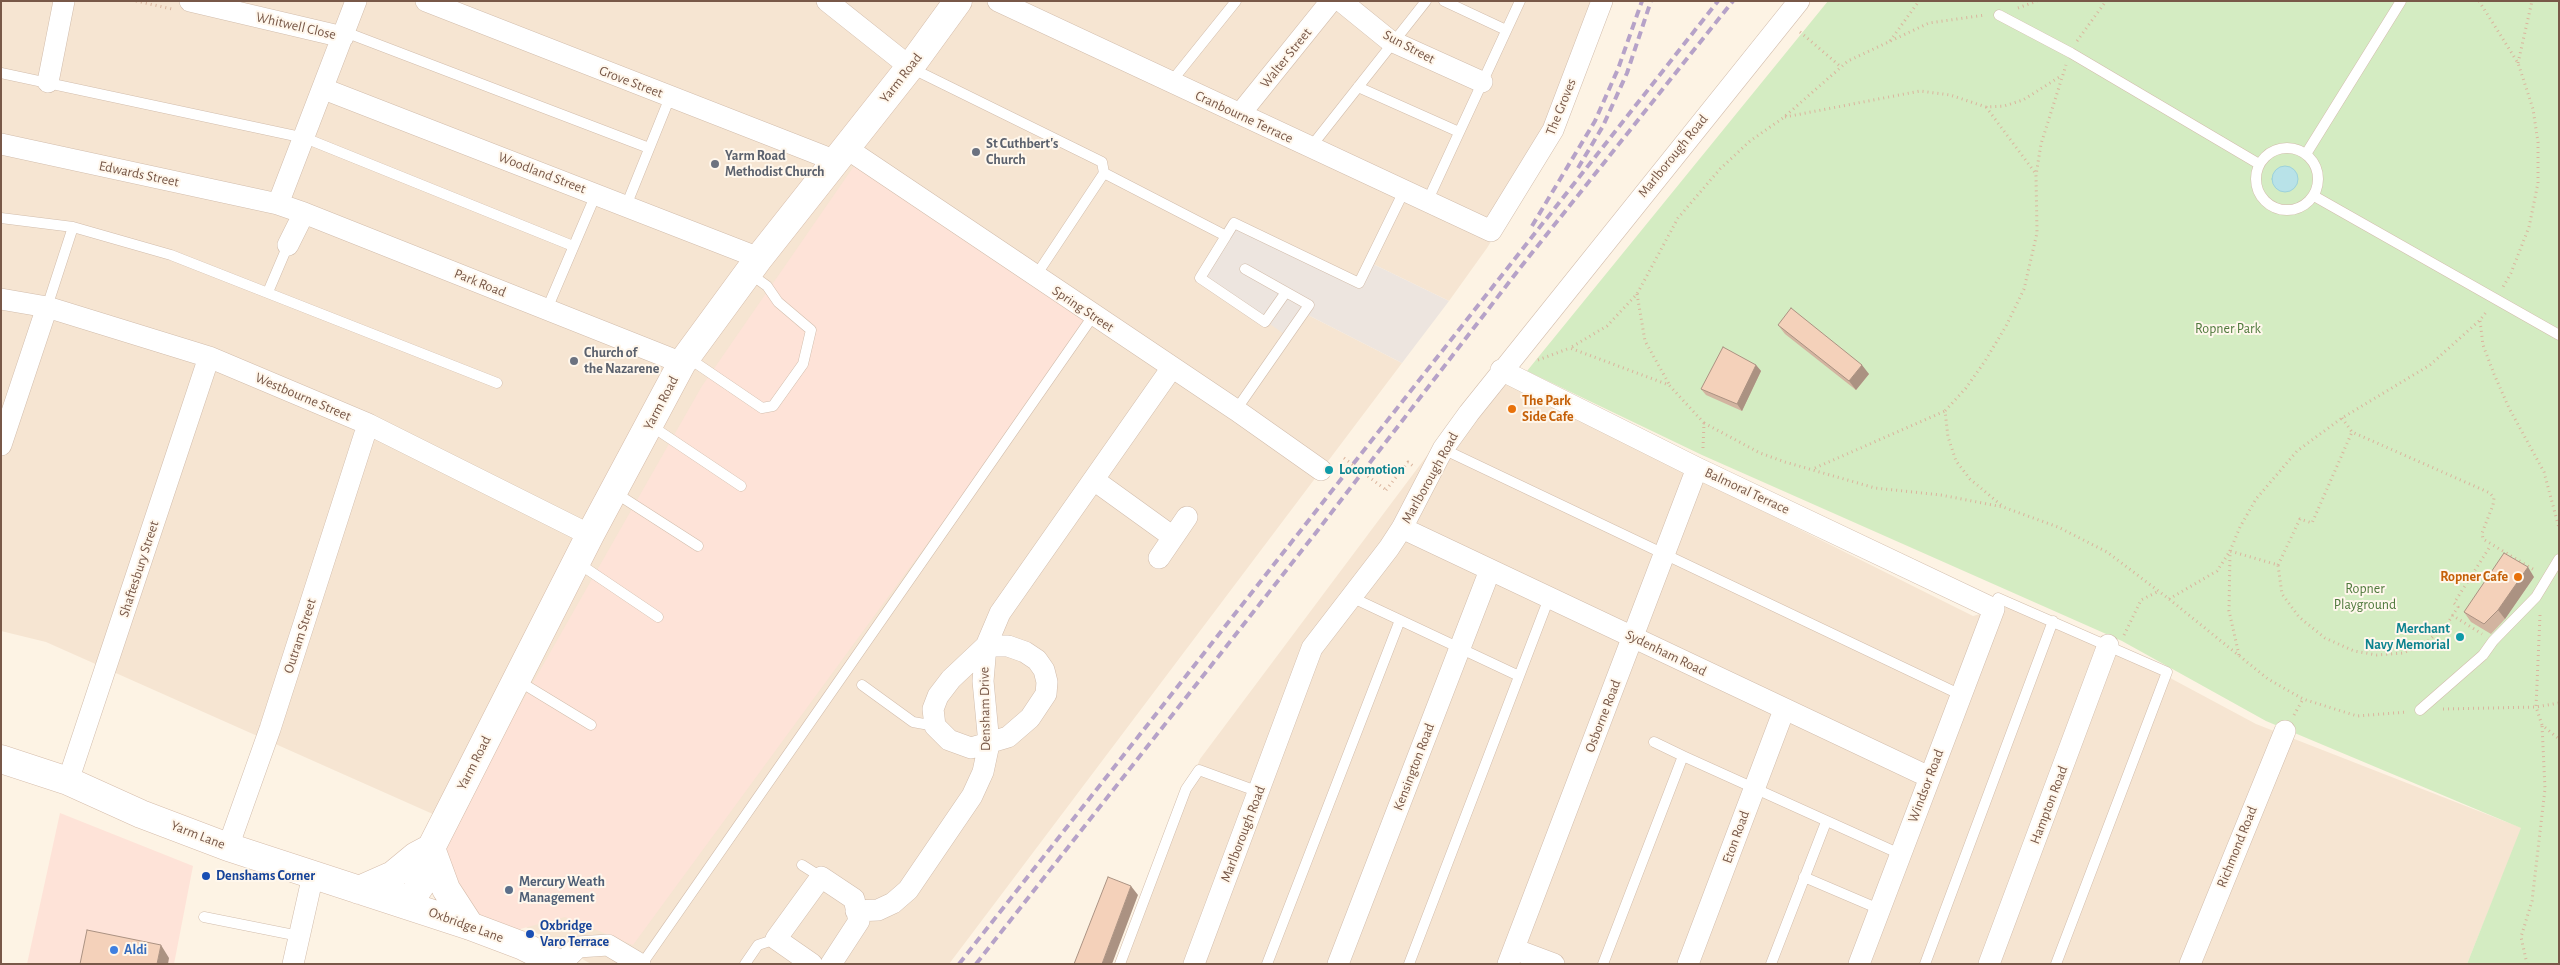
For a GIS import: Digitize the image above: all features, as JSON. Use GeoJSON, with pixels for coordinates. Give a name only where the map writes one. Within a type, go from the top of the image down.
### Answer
{"type":"FeatureCollection","features":[{"type":"Feature","properties":{"kind":"street"},"geometry":{"type":"LineString","coordinates":[[48,82],[64,1]]}},
{"type":"Feature","properties":{"kind":"street"},"geometry":{"type":"LineString","coordinates":[[278,204],[324,89],[356,1]]}},
{"type":"Feature","properties":{"kind":"street","name":"Grove Street"},"geometry":{"type":"LineString","coordinates":[[426,1],[670,97],[841,155]]}},
{"type":"Feature","properties":{"kind":"street"},"geometry":{"type":"LineString","coordinates":[[827,1],[910,67]]}},
{"type":"Feature","properties":{"kind":"street","name":"Yarm Road"},"geometry":{"type":"LineString","coordinates":[[399,902],[414,895],[424,880],[431,848],[590,535],[684,360],[754,266],[910,67],[958,1]]}},
{"type":"Feature","properties":{"kind":"street","name":"Cranbourne Terrace"},"geometry":{"type":"LineString","coordinates":[[998,1],[1310,148],[1492,231]]}},
{"type":"Feature","properties":{"kind":"street","name":"Walter Street"},"geometry":{"type":"LineString","coordinates":[[1240,114],[1331,1]]}},
{"type":"Feature","properties":{"kind":"street","name":"Sun Street"},"geometry":{"type":"LineString","coordinates":[[1342,1],[1393,42],[1482,82]]}},
{"type":"Feature","properties":{"kind":"street","name":"The Groves"},"geometry":{"type":"LineString","coordinates":[[1492,231],[1554,130],[1602,1]]}},
{"type":"Feature","properties":{"kind":"street","name":"Marlborough Road"},"geometry":{"type":"LineString","coordinates":[[1194,964],[1312,648],[1402,528],[1443,449],[1501,370],[1799,1]]}},
{"type":"Feature","properties":{"kind":"street","name":"Whitwell Close"},"geometry":{"type":"LineString","coordinates":[[182,5],[344,34]]}},
{"type":"Feature","properties":{"kind":"street","name":"Woodland Street"},"geometry":{"type":"LineString","coordinates":[[324,89],[626,206],[754,266]]}},
{"type":"Feature","properties":{"kind":"street","name":"Edwards Street"},"geometry":{"type":"LineString","coordinates":[[1,144],[278,204]]}},
{"type":"Feature","properties":{"kind":"street","name":"Spring Street"},"geometry":{"type":"LineString","coordinates":[[841,155],[1034,277],[1171,369],[1236,410],[1321,470]]}},
{"type":"Feature","properties":{"kind":"street","name":"Park Road"},"geometry":{"type":"LineString","coordinates":[[278,204],[546,309],[684,360]]}},
{"type":"Feature","properties":{"kind":"street"},"geometry":{"type":"LineString","coordinates":[[288,245],[304,213]]}},
{"type":"Feature","properties":{"kind":"street","name":"Westbourne Street"},"geometry":{"type":"LineString","coordinates":[[1,299],[47,307],[210,357],[368,424],[590,535]]}},
{"type":"Feature","properties":{"kind":"street"},"geometry":{"type":"LineString","coordinates":[[1,445],[47,307]]}},
{"type":"Feature","properties":{"kind":"street","name":"Shaftesbury Street"},"geometry":{"type":"LineString","coordinates":[[68,782],[210,357]]}},
{"type":"Feature","properties":{"kind":"street","name":"Densham Drive"},"geometry":{"type":"LineString","coordinates":[[856,910],[878,910],[893,903],[908,890],[972,796],[983,772],[989,744],[983,681],[986,646],[1000,613],[1171,369]]}},
{"type":"Feature","properties":{"kind":"street","name":"Balmoral Terrace"},"geometry":{"type":"LineString","coordinates":[[1501,370],[1697,468],[1994,609]]}},
{"type":"Feature","properties":{"kind":"street","name":"Outram Street"},"geometry":{"type":"LineString","coordinates":[[228,847],[243,800],[270,729],[368,424]]}},
{"type":"Feature","properties":{"kind":"street","name":"Osborne Road"},"geometry":{"type":"LineString","coordinates":[[1511,956],[1697,468]]}},
{"type":"Feature","properties":{"kind":"street"},"geometry":{"type":"LineString","coordinates":[[1094,480],[1173,537]]}},
{"type":"Feature","properties":{"kind":"street"},"geometry":{"type":"LineString","coordinates":[[1159,558],[1187,517]]}},
{"type":"Feature","properties":{"kind":"street","name":"Sydenham Road"},"geometry":{"type":"LineString","coordinates":[[1402,528],[1929,777]]}},
{"type":"Feature","properties":{"kind":"street","name":"Kensington Road"},"geometry":{"type":"LineString","coordinates":[[1338,964],[1490,570]]}},
{"type":"Feature","properties":{"kind":"street","name":"Windsor Road"},"geometry":{"type":"LineString","coordinates":[[1859,964],[1994,609]]}},
{"type":"Feature","properties":{"kind":"street"},"geometry":{"type":"LineString","coordinates":[[986,646],[1008,646],[1025,652],[1037,660],[1044,670],[1047,682],[1046,694],[1030,718],[1008,737],[971,748],[950,740],[935,726],[933,709],[938,696],[963,666],[986,646]]}},
{"type":"Feature","properties":{"kind":"street","name":"Hampton Road"},"geometry":{"type":"LineString","coordinates":[[1989,964],[2113,648]]}},
{"type":"Feature","properties":{"kind":"street","name":"Eton Road"},"geometry":{"type":"LineString","coordinates":[[1688,964],[1784,710]]}},
{"type":"Feature","properties":{"kind":"street","name":"Richmond Road"},"geometry":{"type":"LineString","coordinates":[[2190,964],[2285,731]]}},
{"type":"Feature","properties":{"kind":"street","name":"Yarm Lane"},"geometry":{"type":"LineString","coordinates":[[1,758],[68,782],[141,814],[228,847],[399,902]]}},
{"type":"Feature","properties":{"kind":"street"},"geometry":{"type":"LineString","coordinates":[[359,890],[393,875],[416,856],[431,848],[446,890],[470,926]]}},
{"type":"Feature","properties":{"kind":"street"},"geometry":{"type":"LineString","coordinates":[[293,964],[312,875]]}},
{"type":"Feature","properties":{"kind":"street"},"geometry":{"type":"LineString","coordinates":[[812,964],[776,939],[821,877],[854,900],[859,921],[831,964]]}},
{"type":"Feature","properties":{"kind":"street","name":"Oxbridge Lane"},"geometry":{"type":"LineString","coordinates":[[399,902],[470,926],[550,961]]}},
{"type":"Feature","properties":{"kind":"street"},"geometry":{"type":"LineString","coordinates":[[550,961],[578,947],[608,945],[641,964]]}},
{"type":"Feature","properties":{"kind":"street"},"geometry":{"type":"LineString","coordinates":[[1511,956],[1554,964]]}},
{"type":"Feature","properties":{"kind":"lane"},"geometry":{"type":"LineString","coordinates":[[1171,82],[1236,1]]}},
{"type":"Feature","properties":{"kind":"lane"},"geometry":{"type":"LineString","coordinates":[[1310,148],[1426,1]]}},
{"type":"Feature","properties":{"kind":"lane"},"geometry":{"type":"LineString","coordinates":[[1444,1],[1506,30]]}},
{"type":"Feature","properties":{"kind":"lane"},"geometry":{"type":"LineString","coordinates":[[1427,202],[1520,1]]}},
{"type":"Feature","properties":{"kind":"lane"},"geometry":{"type":"LineString","coordinates":[[2306,154],[2401,1]]}},
{"type":"Feature","properties":{"kind":"lane"},"geometry":{"type":"LineString","coordinates":[[1999,15],[2071,53],[2259,164]]}},
{"type":"Feature","properties":{"kind":"lane"},"geometry":{"type":"LineString","coordinates":[[344,34],[649,148]]}},
{"type":"Feature","properties":{"kind":"lane"},"geometry":{"type":"LineString","coordinates":[[910,67],[1102,162],[1104,173],[1034,277]]}},
{"type":"Feature","properties":{"kind":"lane"},"geometry":{"type":"LineString","coordinates":[[1,73],[305,138],[573,246]]}},
{"type":"Feature","properties":{"kind":"lane"},"geometry":{"type":"LineString","coordinates":[[1358,87],[1459,132]]}},
{"type":"Feature","properties":{"kind":"lane"},"geometry":{"type":"LineString","coordinates":[[626,206],[670,97]]}},
{"type":"Feature","properties":{"kind":"lane"},"geometry":{"type":"LineString","coordinates":[[2285,148],[2296,149],[2306,154],[2317,169],[2318,187],[2314,196],[2307,204],[2298,209],[2287,211],[2276,209],[2260,196],[2256,186],[2255,175],[2259,164],[2265,156],[2285,148]]}},
{"type":"Feature","properties":{"kind":"lane"},"geometry":{"type":"LineString","coordinates":[[1104,173],[1226,236]]}},
{"type":"Feature","properties":{"kind":"lane"},"geometry":{"type":"LineString","coordinates":[[1286,292],[1265,322],[1200,278],[1234,223],[1359,282],[1404,191]]}},
{"type":"Feature","properties":{"kind":"lane"},"geometry":{"type":"LineString","coordinates":[[546,309],[596,194]]}},
{"type":"Feature","properties":{"kind":"lane"},"geometry":{"type":"LineString","coordinates":[[2314,196],[2559,335]]}},
{"type":"Feature","properties":{"kind":"lane"},"geometry":{"type":"LineString","coordinates":[[1,218],[73,226],[171,255],[497,383]]}},
{"type":"Feature","properties":{"kind":"lane"},"geometry":{"type":"LineString","coordinates":[[47,307],[73,226]]}},
{"type":"Feature","properties":{"kind":"lane"},"geometry":{"type":"LineString","coordinates":[[268,292],[288,245]]}},
{"type":"Feature","properties":{"kind":"lane"},"geometry":{"type":"LineString","coordinates":[[684,360],[762,408],[773,406],[803,364],[811,330],[778,302],[754,266]]}},
{"type":"Feature","properties":{"kind":"lane"},"geometry":{"type":"LineString","coordinates":[[1236,410],[1309,305],[1245,269]]}},
{"type":"Feature","properties":{"kind":"lane"},"geometry":{"type":"LineString","coordinates":[[641,964],[1093,316]]}},
{"type":"Feature","properties":{"kind":"lane"},"geometry":{"type":"LineString","coordinates":[[649,424],[741,486]]}},
{"type":"Feature","properties":{"kind":"lane"},"geometry":{"type":"LineString","coordinates":[[1443,449],[1961,695]]}},
{"type":"Feature","properties":{"kind":"lane"},"geometry":{"type":"LineString","coordinates":[[613,491],[698,546]]}},
{"type":"Feature","properties":{"kind":"lane"},"geometry":{"type":"LineString","coordinates":[[2420,710],[2483,655],[2493,641],[2536,597],[2559,559]]}},
{"type":"Feature","properties":{"kind":"lane"},"geometry":{"type":"LineString","coordinates":[[577,562],[658,617]]}},
{"type":"Feature","properties":{"kind":"lane"},"geometry":{"type":"LineString","coordinates":[[1351,597],[1519,676]]}},
{"type":"Feature","properties":{"kind":"lane"},"geometry":{"type":"LineString","coordinates":[[1409,964],[1549,598]]}},
{"type":"Feature","properties":{"kind":"lane"},"geometry":{"type":"LineString","coordinates":[[1994,609],[1998,598],[2053,620],[2167,672],[2056,964]]}},
{"type":"Feature","properties":{"kind":"lane"},"geometry":{"type":"LineString","coordinates":[[1267,964],[1400,620]]}},
{"type":"Feature","properties":{"kind":"lane"},"geometry":{"type":"LineString","coordinates":[[1925,964],[2053,620]]}},
{"type":"Feature","properties":{"kind":"lane"},"geometry":{"type":"LineString","coordinates":[[516,679],[591,725]]}},
{"type":"Feature","properties":{"kind":"lane"},"geometry":{"type":"LineString","coordinates":[[862,686],[913,722],[935,726]]}},
{"type":"Feature","properties":{"kind":"lane"},"geometry":{"type":"LineString","coordinates":[[1654,742],[1826,822],[1900,854]]}},
{"type":"Feature","properties":{"kind":"lane"},"geometry":{"type":"LineString","coordinates":[[1603,964],[1683,756]]}},
{"type":"Feature","properties":{"kind":"lane"},"geometry":{"type":"LineString","coordinates":[[1120,964],[1186,789],[1199,770],[1259,792]]}},
{"type":"Feature","properties":{"kind":"lane"},"geometry":{"type":"LineString","coordinates":[[1771,964],[1826,822]]}},
{"type":"Feature","properties":{"kind":"lane"},"geometry":{"type":"LineString","coordinates":[[802,865],[821,877]]}},
{"type":"Feature","properties":{"kind":"lane"},"geometry":{"type":"LineString","coordinates":[[1804,876],[1879,909]]}},
{"type":"Feature","properties":{"kind":"lane"},"geometry":{"type":"LineString","coordinates":[[204,917],[299,936]]}},
{"type":"Feature","properties":{"kind":"lane"},"geometry":{"type":"LineString","coordinates":[[745,964],[758,945],[776,939]]}},
{"type":"Feature","properties":{"kind":"path"},"geometry":{"type":"LineString","coordinates":[[136,1],[182,5]]}},
{"type":"Feature","properties":{"kind":"path"},"geometry":{"type":"LineString","coordinates":[[1890,41],[1919,1]]}},
{"type":"Feature","properties":{"kind":"path"},"geometry":{"type":"LineString","coordinates":[[1814,469],[1944,410],[1966,388],[1985,362],[2006,326],[2024,289],[2037,234],[2036,175],[2041,144],[2061,75],[2083,31],[2106,1]]}},
{"type":"Feature","properties":{"kind":"path"},"geometry":{"type":"LineString","coordinates":[[2170,599],[2217,571],[2230,551],[2240,527],[2256,499],[2297,451],[2342,418],[2430,365],[2480,320],[2496,299],[2511,273],[2529,227],[2538,183],[2538,142],[2533,109],[2518,63],[2478,1]]}},
{"type":"Feature","properties":{"kind":"path"},"geometry":{"type":"LineString","coordinates":[[2518,63],[2532,1]]}},
{"type":"Feature","properties":{"kind":"path"},"geometry":{"type":"LineString","coordinates":[[1532,362],[1570,348],[1607,326],[1637,294],[1678,218],[1720,169],[1750,141],[1783,118],[1848,61],[1929,24],[1973,16],[1999,15]]}},
{"type":"Feature","properties":{"kind":"path"},"geometry":{"type":"LineString","coordinates":[[1795,29],[1841,67]]}},
{"type":"Feature","properties":{"kind":"path"},"geometry":{"type":"LineString","coordinates":[[1783,118],[1920,92],[1950,95],[1986,107],[2004,106],[2023,100],[2061,75]]}},
{"type":"Feature","properties":{"kind":"path"},"geometry":{"type":"LineString","coordinates":[[1986,107],[2036,175]]}},
{"type":"Feature","properties":{"kind":"path"},"geometry":{"type":"LineString","coordinates":[[1637,294],[1645,341],[1669,385],[1704,423],[1760,453],[1875,488],[1941,495],[2003,507],[2058,527],[2107,552],[2170,599],[2268,679],[2303,699],[2357,716],[2420,710],[2536,707],[2559,703]]}},
{"type":"Feature","properties":{"kind":"path"},"geometry":{"type":"LineString","coordinates":[[2480,320],[2483,345],[2491,367],[2509,408],[2544,472],[2559,528]]}},
{"type":"Feature","properties":{"kind":"path"},"geometry":{"type":"LineString","coordinates":[[1570,348],[1669,385]]}},
{"type":"Feature","properties":{"kind":"path"},"geometry":{"type":"LineString","coordinates":[[1944,410],[1948,437],[1956,461],[1970,480],[2003,507]]}},
{"type":"Feature","properties":{"kind":"path"},"geometry":{"type":"LineString","coordinates":[[2342,418],[2352,432],[2490,493],[2494,498],[2493,505],[2482,533],[2483,539],[2547,578]]}},
{"type":"Feature","properties":{"kind":"path"},"geometry":{"type":"LineString","coordinates":[[1697,468],[1705,439],[1704,423]]}},
{"type":"Feature","properties":{"kind":"path"},"geometry":{"type":"LineString","coordinates":[[2352,432],[2312,524],[2300,519],[2278,565],[2282,594],[2299,617],[2325,638],[2354,651],[2377,655],[2403,654],[2426,643],[2452,616],[2458,607],[2454,602],[2491,545]]}},
{"type":"Feature","properties":{"kind":"path"},"geometry":{"type":"LineString","coordinates":[[1344,458],[1386,490],[1408,462]]}},
{"type":"Feature","properties":{"kind":"path"},"geometry":{"type":"LineString","coordinates":[[2230,551],[2278,565]]}},
{"type":"Feature","properties":{"kind":"path"},"geometry":{"type":"LineString","coordinates":[[2230,551],[2228,611],[2239,656]]}},
{"type":"Feature","properties":{"kind":"path"},"geometry":{"type":"LineString","coordinates":[[2113,648],[2141,600],[2159,591]]}},
{"type":"Feature","properties":{"kind":"path"},"geometry":{"type":"LineString","coordinates":[[2527,964],[2521,937],[2532,901],[2545,789],[2542,725],[2536,707],[2540,616],[2536,597]]}},
{"type":"Feature","properties":{"kind":"path"},"geometry":{"type":"LineString","coordinates":[[2452,616],[2493,641]]}},
{"type":"Feature","properties":{"kind":"path"},"geometry":{"type":"LineString","coordinates":[[2542,725],[2559,739]]}},
{"type":"Feature","properties":{"kind":"shaded area"},"geometry":{"type":"Polygon","coordinates":[[[1,1],[1611,1],[1558,134],[1487,248],[1449,301],[1371,263],[1361,285],[1308,315],[1402,363],[949,964],[591,964],[524,926],[453,823],[46,642],[1,631],[1,1]]]}},
{"type":"Feature","properties":{"kind":"shaded area"},"geometry":{"type":"Polygon","coordinates":[[[854,166],[1089,323],[633,945],[565,917],[509,932],[425,886],[453,823],[702,386],[854,166]]]}},
{"type":"Feature","properties":{"kind":"shaded area"},"geometry":{"type":"Polygon","coordinates":[[[1234,226],[1360,285],[1371,263],[1449,301],[1402,363],[1308,315],[1290,338],[1202,277],[1234,226]]]}},
{"type":"Feature","properties":{"kind":"shaded area"},"geometry":{"type":"Polygon","coordinates":[[[1488,374],[1973,616],[2007,607],[2159,672],[2256,724],[2522,828],[2467,964],[1117,964],[1200,759],[1488,374]]]}},
{"type":"Feature","properties":{"kind":"shaded area"},"geometry":{"type":"Polygon","coordinates":[[[60,813],[193,866],[174,964],[27,964],[60,813]]]}},
{"type":"Feature","properties":{"kind":"green space","name":"Ropner Park"},"geometry":{"type":"Polygon","coordinates":[[[1828,1],[2559,1],[2559,964],[2467,964],[2521,828],[2266,721],[2122,641],[1702,455],[1527,371],[1828,1]]]}},
{"type":"Feature","properties":{"kind":"water"},"geometry":{"type":"Polygon","coordinates":[[[2285,166],[2294,170],[2298,179],[2294,188],[2285,192],[2276,188],[2272,179],[2276,170],[2285,166]]]}},
{"type":"Feature","properties":{"kind":"building"},"geometry":{"type":"Polygon","coordinates":[[[1791,308],[1862,365],[1849,381],[1778,325],[1791,308]]]}},
{"type":"Feature","properties":{"kind":"building"},"geometry":{"type":"Polygon","coordinates":[[[1723,347],[1756,365],[1737,404],[1701,389],[1723,347]]]}},
{"type":"Feature","properties":{"kind":"building"},"geometry":{"type":"Polygon","coordinates":[[[2504,553],[2528,567],[2498,610],[2484,624],[2464,612],[2504,553]]]}},
{"type":"Feature","properties":{"kind":"building"},"geometry":{"type":"Polygon","coordinates":[[[1108,877],[1131,886],[1102,964],[1074,964],[1108,877]]]}},
{"type":"Feature","properties":{"kind":"building"},"geometry":{"type":"Polygon","coordinates":[[[87,930],[161,945],[157,964],[80,964],[87,930]]]}},
{"type":"Feature","properties":{"kind":"railway"},"geometry":{"type":"LineString","coordinates":[[1532,226],[1595,121],[1618,69],[1642,1]]}},
{"type":"Feature","properties":{"kind":"railway"},"geometry":{"type":"LineString","coordinates":[[1578,168],[1603,126],[1627,73],[1651,1]]}},
{"type":"Feature","properties":{"kind":"railway"},"geometry":{"type":"LineString","coordinates":[[959,964],[1718,1]]}},
{"type":"Feature","properties":{"kind":"railway"},"geometry":{"type":"LineString","coordinates":[[976,964],[1318,530],[1520,268],[1733,1]]}},
{"type":"Feature","properties":{"kind":"place","name":"St Cuthbert's Church"},"geometry":{"type":"Point","coordinates":[976,152]}},
{"type":"Feature","properties":{"kind":"place","name":"Yarm Road Methodist Church"},"geometry":{"type":"Point","coordinates":[715,164]}},
{"type":"Feature","properties":{"kind":"place","name":"Church of the Nazarene"},"geometry":{"type":"Point","coordinates":[574,361]}},
{"type":"Feature","properties":{"kind":"place","name":"The Park Side Cafe"},"geometry":{"type":"Point","coordinates":[1512,409]}},
{"type":"Feature","properties":{"kind":"place","name":"Locomotion"},"geometry":{"type":"Point","coordinates":[1329,470]}},
{"type":"Feature","properties":{"kind":"place","name":"Ropner Cafe"},"geometry":{"type":"Point","coordinates":[2518,577]}},
{"type":"Feature","properties":{"kind":"place","name":"Merchant Navy Memorial"},"geometry":{"type":"Point","coordinates":[2460,637]}},
{"type":"Feature","properties":{"kind":"place","name":"Denshams Corner"},"geometry":{"type":"Point","coordinates":[206,876]}},
{"type":"Feature","properties":{"kind":"place","name":"Mercury Weath Management"},"geometry":{"type":"Point","coordinates":[509,890]}},
{"type":"Feature","properties":{"kind":"place","name":"Oxbridge Varo Terrace"},"geometry":{"type":"Point","coordinates":[530,934]}},
{"type":"Feature","properties":{"kind":"place","name":"Aldi"},"geometry":{"type":"Point","coordinates":[114,950]}},
{"type":"Feature","properties":{"kind":"park label","name":"Ropner Playground"},"geometry":{"type":"Point","coordinates":[2365,598]}}]}
